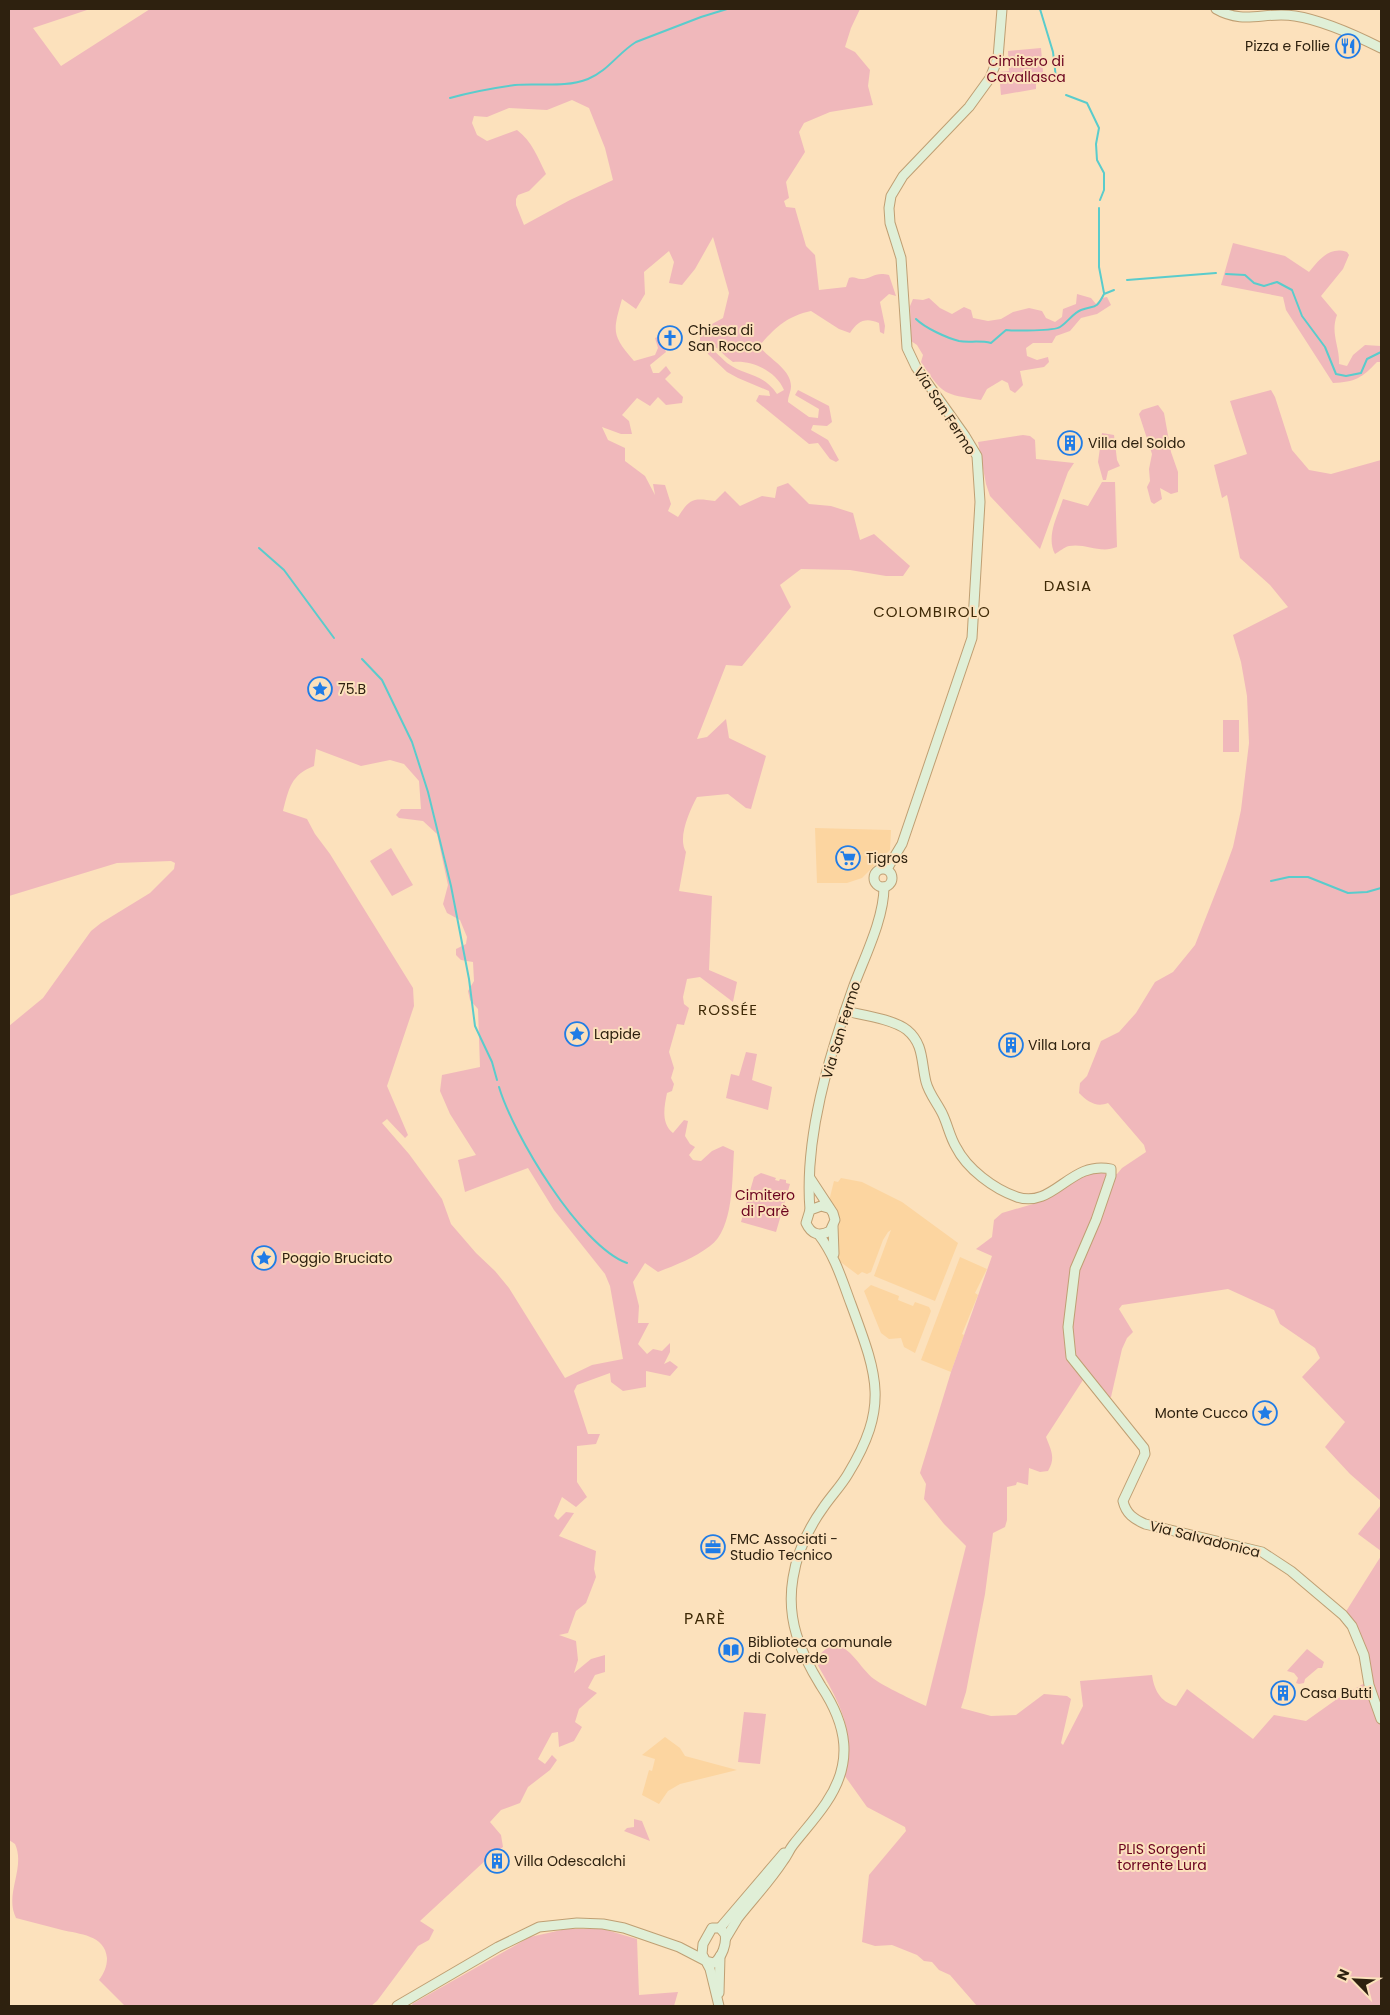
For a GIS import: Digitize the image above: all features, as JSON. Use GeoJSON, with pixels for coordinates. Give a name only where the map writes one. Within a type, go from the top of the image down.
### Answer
{"type":"FeatureCollection","features":[{"type":"Feature","properties":{"kind":"main road","name":"Via San Fermo"},"geometry":{"type":"LineString","coordinates":[[887,869],[902,844],[972,638],[980,502],[976,456],[965,436],[916,367],[906,348],[901,258],[890,223],[890,208],[894,191],[903,176],[969,107],[990,78],[998,58],[1002,9]]}},
{"type":"Feature","properties":{"kind":"main road"},"geometry":{"type":"LineString","coordinates":[[1216,9],[1232,17],[1284,14],[1296,16],[1331,27],[1381,48]]}},
{"type":"Feature","properties":{"kind":"main road","name":"Via San Fermo"},"geometry":{"type":"LineString","coordinates":[[884,887],[891,883],[892,878],[891,873],[887,869]]}},
{"type":"Feature","properties":{"kind":"main road","name":"Via San Fermo"},"geometry":{"type":"LineString","coordinates":[[884,887],[877,884],[874,877],[878,870],[887,869]]}},
{"type":"Feature","properties":{"kind":"main road","name":"Via San Fermo"},"geometry":{"type":"LineString","coordinates":[[810,1210],[812,1142],[824,1086],[845,1011],[882,910],[884,887]]}},
{"type":"Feature","properties":{"kind":"main road","name":"Via Salvadonica"},"geometry":{"type":"LineString","coordinates":[[845,1011],[900,1025],[911,1034],[922,1052],[927,1086],[943,1115],[955,1147],[966,1162],[994,1186],[1014,1196],[1035,1199],[1052,1191],[1087,1168],[1110,1168],[1111,1176],[1096,1220],[1075,1269],[1069,1306],[1068,1346],[1071,1358],[1144,1448],[1145,1454],[1123,1501],[1125,1508],[1137,1520],[1145,1524],[1262,1552],[1290,1571],[1343,1615],[1352,1626],[1364,1655],[1369,1685],[1381,1719]]}},
{"type":"Feature","properties":{"kind":"main road"},"geometry":{"type":"LineString","coordinates":[[810,1176],[833,1214],[834,1257]]}},
{"type":"Feature","properties":{"kind":"main road"},"geometry":{"type":"LineString","coordinates":[[720,1928],[776,1861],[792,1846],[827,1802],[840,1774],[844,1756],[844,1736],[837,1713],[808,1664],[797,1638],[792,1615],[792,1579],[796,1560],[812,1525],[846,1477],[863,1447],[872,1422],[876,1400],[869,1355],[834,1257],[819,1235],[808,1228],[806,1220],[810,1210],[816,1207],[828,1208]]}},
{"type":"Feature","properties":{"kind":"main road"},"geometry":{"type":"LineString","coordinates":[[819,1235],[830,1231],[834,1226]]}},
{"type":"Feature","properties":{"kind":"main road"},"geometry":{"type":"LineString","coordinates":[[719,2006],[720,1956],[726,1938],[738,1918],[783,1862],[792,1846]]}},
{"type":"Feature","properties":{"kind":"main road"},"geometry":{"type":"LineString","coordinates":[[397,2006],[498,1947],[539,1927],[577,1923],[603,1924],[624,1928],[679,1947],[706,1961],[714,1963],[720,1956]]}},
{"type":"Feature","properties":{"kind":"main road"},"geometry":{"type":"LineString","coordinates":[[719,2006],[710,1969],[702,1954],[704,1941],[712,1928],[720,1928],[726,1938]]}},
{"type":"Feature","properties":{"kind":"main road"},"geometry":{"type":"LineString","coordinates":[[679,1947],[693,1947],[704,1941]]}},
{"type":"Feature","properties":{"kind":"shaded area"},"geometry":{"type":"Polygon","coordinates":[[[815,828],[891,830],[890,850],[862,878],[847,883],[817,883],[815,828]]]}},
{"type":"Feature","properties":{"kind":"shaded area"},"geometry":{"type":"Polygon","coordinates":[[[841,1178],[862,1182],[902,1202],[958,1243],[935,1301],[874,1276],[891,1230],[883,1240],[871,1272],[867,1274],[862,1272],[858,1275],[838,1260],[837,1235],[840,1220],[837,1209],[829,1201],[834,1181],[838,1182],[841,1178]]]}},
{"type":"Feature","properties":{"kind":"shaded area"},"geometry":{"type":"Polygon","coordinates":[[[960,1257],[987,1269],[975,1293],[978,1295],[962,1334],[964,1335],[951,1372],[921,1360],[960,1257]]]}},
{"type":"Feature","properties":{"kind":"shaded area"},"geometry":{"type":"Polygon","coordinates":[[[871,1285],[899,1296],[898,1300],[913,1306],[915,1302],[929,1307],[931,1311],[915,1353],[904,1347],[901,1338],[889,1339],[881,1333],[864,1291],[871,1285]]]}},
{"type":"Feature","properties":{"kind":"shaded area"},"geometry":{"type":"Polygon","coordinates":[[[665,1737],[680,1748],[685,1756],[737,1770],[680,1784],[668,1791],[659,1804],[642,1795],[649,1770],[652,1771],[655,1759],[642,1755],[665,1737]]]}},
{"type":"Feature","properties":{"kind":"green space"},"geometry":{"type":"Polygon","coordinates":[[[9,9],[90,9],[33,28],[61,66],[150,9],[860,9],[845,47],[855,52],[870,70],[868,86],[873,105],[830,112],[804,123],[799,132],[805,152],[786,182],[789,198],[784,201],[786,207],[795,208],[806,246],[815,255],[819,290],[846,287],[851,277],[865,279],[884,274],[889,275],[896,296],[889,294],[880,302],[885,326],[884,334],[880,332],[879,323],[870,320],[862,321],[850,333],[839,329],[811,311],[795,316],[782,324],[759,346],[787,374],[791,386],[788,402],[809,417],[818,418],[819,409],[795,395],[798,390],[829,406],[832,422],[827,426],[813,425],[811,430],[828,440],[839,460],[836,462],[830,459],[818,443],[809,444],[756,401],[759,395],[770,396],[769,391],[727,372],[707,351],[709,348],[727,363],[760,378],[777,394],[784,390],[769,372],[748,363],[733,362],[714,347],[705,346],[699,348],[701,330],[723,318],[729,293],[713,237],[695,269],[682,285],[669,283],[674,262],[669,251],[644,272],[645,294],[636,309],[622,299],[617,319],[616,332],[618,338],[621,345],[634,361],[655,355],[658,348],[655,338],[660,336],[666,352],[650,365],[653,373],[659,373],[666,366],[671,373],[665,379],[683,397],[682,403],[666,405],[658,397],[650,406],[637,398],[622,415],[629,421],[632,434],[621,434],[602,427],[608,440],[625,448],[625,461],[645,476],[655,495],[653,484],[665,485],[671,504],[668,511],[678,517],[689,503],[697,500],[715,501],[725,491],[740,506],[762,496],[775,498],[777,487],[788,483],[809,504],[831,506],[853,513],[860,540],[874,534],[910,566],[903,576],[886,576],[850,570],[801,569],[780,585],[791,607],[742,666],[726,665],[697,739],[707,737],[726,719],[729,738],[766,756],[751,809],[746,808],[728,794],[697,797],[686,824],[683,839],[686,852],[679,891],[712,896],[709,970],[737,982],[733,1002],[700,977],[687,979],[683,997],[684,1004],[689,1008],[684,1025],[677,1024],[669,1052],[674,1068],[671,1078],[674,1084],[672,1091],[667,1093],[664,1115],[669,1129],[673,1133],[684,1120],[688,1121],[685,1136],[690,1144],[695,1147],[689,1155],[693,1160],[701,1161],[712,1151],[723,1146],[734,1151],[728,1216],[718,1238],[710,1246],[685,1261],[658,1272],[645,1263],[633,1282],[639,1306],[638,1323],[649,1323],[638,1344],[647,1354],[653,1349],[662,1351],[670,1343],[670,1352],[664,1364],[670,1361],[678,1367],[670,1376],[646,1371],[646,1387],[623,1391],[611,1382],[610,1373],[577,1385],[574,1391],[588,1434],[600,1434],[596,1444],[577,1446],[577,1482],[587,1497],[576,1507],[562,1497],[554,1516],[558,1520],[566,1512],[574,1513],[559,1536],[596,1551],[594,1569],[596,1577],[586,1603],[576,1611],[568,1633],[559,1635],[576,1641],[578,1660],[574,1673],[591,1659],[605,1655],[605,1672],[595,1675],[588,1688],[597,1693],[579,1709],[575,1722],[582,1727],[574,1741],[559,1747],[558,1732],[552,1733],[538,1759],[545,1764],[552,1755],[557,1760],[550,1770],[528,1787],[520,1803],[501,1810],[490,1822],[501,1835],[503,1847],[488,1858],[420,1921],[434,1930],[429,1940],[418,1946],[377,2001],[371,2006],[125,2006],[99,1980],[105,1970],[107,1961],[102,1944],[90,1937],[16,1918],[13,1909],[12,1900],[18,1853],[15,1844],[9,1840],[9,1026],[43,998],[91,931],[150,893],[174,869],[175,863],[171,861],[117,863],[9,896],[9,9]],[[572,100],[547,110],[509,108],[487,117],[474,116],[472,123],[477,135],[487,141],[517,130],[522,134],[531,145],[546,174],[529,191],[518,195],[516,199],[516,205],[524,225],[570,200],[613,180],[605,148],[589,108],[572,100]],[[316,749],[314,766],[300,774],[292,783],[283,811],[307,819],[413,988],[414,1006],[387,1086],[408,1135],[405,1138],[387,1119],[382,1123],[409,1154],[442,1199],[451,1224],[509,1288],[565,1378],[592,1365],[623,1359],[610,1286],[605,1274],[554,1210],[528,1168],[465,1192],[458,1160],[476,1155],[450,1114],[440,1091],[442,1075],[480,1067],[478,1009],[470,1000],[468,991],[474,981],[473,962],[461,960],[456,955],[456,949],[466,944],[467,937],[460,920],[447,913],[443,904],[448,885],[437,834],[423,821],[399,818],[396,815],[401,809],[421,809],[419,781],[404,764],[390,760],[361,766],[316,749]]]}},
{"type":"Feature","properties":{"kind":"green space","name":"Cimitero di Cavallasca"},"geometry":{"type":"Polygon","coordinates":[[[1041,48],[1044,83],[1036,83],[1036,89],[1001,95],[999,72],[1009,71],[1008,51],[1041,48]]]}},
{"type":"Feature","properties":{"kind":"green space"},"geometry":{"type":"Polygon","coordinates":[[[1233,243],[1285,256],[1309,272],[1325,255],[1335,251],[1347,252],[1349,255],[1343,269],[1321,296],[1337,315],[1334,328],[1339,364],[1347,366],[1353,355],[1365,345],[1381,346],[1381,362],[1377,362],[1358,378],[1347,382],[1333,383],[1286,310],[1283,297],[1221,285],[1233,243]]]}},
{"type":"Feature","properties":{"kind":"green space"},"geometry":{"type":"Polygon","coordinates":[[[1077,294],[1091,298],[1096,304],[1102,298],[1107,297],[1111,305],[1097,314],[1081,318],[1070,331],[1056,336],[1052,343],[1033,343],[1026,348],[1027,356],[1037,360],[1048,357],[1049,362],[1044,367],[1020,371],[1023,385],[1015,393],[1010,390],[1008,383],[1002,380],[987,389],[981,400],[945,391],[928,373],[921,362],[923,355],[917,345],[911,341],[910,306],[913,299],[923,300],[929,298],[940,308],[952,314],[964,307],[971,310],[973,318],[988,321],[1001,319],[1013,312],[1029,308],[1042,311],[1046,318],[1055,322],[1062,317],[1063,309],[1076,304],[1077,294]]]}},
{"type":"Feature","properties":{"kind":"green space","name":"PLIS Sorgenti torrente Lura"},"geometry":{"type":"Polygon","coordinates":[[[1271,390],[1292,450],[1309,470],[1331,474],[1381,460],[1381,1501],[1350,1474],[1325,1447],[1345,1422],[1302,1377],[1320,1358],[1315,1348],[1280,1324],[1274,1310],[1228,1289],[1122,1305],[1119,1309],[1133,1332],[1127,1338],[1122,1349],[1111,1397],[1106,1397],[1090,1381],[1083,1380],[1046,1437],[1052,1458],[1048,1471],[1040,1472],[1029,1468],[1028,1485],[1017,1482],[1016,1485],[1007,1487],[1007,1520],[1005,1527],[993,1533],[985,1594],[966,1692],[961,1708],[991,1716],[1016,1715],[1044,1694],[1067,1696],[1071,1699],[1061,1743],[1063,1745],[1083,1706],[1080,1681],[1152,1675],[1156,1690],[1170,1704],[1176,1706],[1187,1689],[1253,1739],[1274,1715],[1306,1721],[1337,1699],[1363,1684],[1370,1677],[1345,1613],[1381,1556],[1381,2006],[977,2006],[950,1975],[939,1970],[932,1962],[924,1961],[917,1955],[892,1945],[875,1946],[862,1942],[869,1875],[906,1831],[905,1827],[867,1807],[842,1772],[848,1746],[845,1723],[832,1690],[815,1660],[824,1650],[833,1646],[840,1646],[847,1650],[874,1679],[926,1706],[966,1546],[944,1524],[924,1499],[926,1484],[920,1473],[951,1372],[992,1256],[976,1249],[992,1237],[994,1220],[1002,1213],[1040,1202],[1088,1172],[1117,1174],[1122,1168],[1146,1152],[1144,1145],[1108,1103],[1096,1104],[1079,1093],[1080,1083],[1087,1076],[1101,1041],[1119,1032],[1136,1013],[1155,982],[1173,972],[1195,945],[1233,847],[1241,810],[1249,743],[1247,696],[1241,662],[1233,635],[1288,607],[1270,585],[1240,558],[1227,495],[1222,498],[1214,465],[1247,454],[1230,401],[1271,390]]]}},
{"type":"Feature","properties":{"kind":"green space"},"geometry":{"type":"Polygon","coordinates":[[[1158,405],[1164,413],[1171,452],[1178,472],[1178,492],[1171,494],[1160,488],[1162,499],[1154,504],[1151,502],[1147,487],[1150,481],[1149,469],[1152,454],[1139,414],[1142,410],[1158,405]]]}},
{"type":"Feature","properties":{"kind":"green space"},"geometry":{"type":"Polygon","coordinates":[[[1102,433],[1114,435],[1117,460],[1120,466],[1108,471],[1106,480],[1103,480],[1098,462],[1102,433]]]}},
{"type":"Feature","properties":{"kind":"green space"},"geometry":{"type":"Polygon","coordinates":[[[1023,435],[1030,436],[1035,440],[1036,459],[1074,463],[1068,472],[1040,549],[990,496],[978,442],[1023,435]]]}},
{"type":"Feature","properties":{"kind":"green space"},"geometry":{"type":"Polygon","coordinates":[[[1102,482],[1115,482],[1117,547],[1099,549],[1075,545],[1065,547],[1055,554],[1052,534],[1063,499],[1088,506],[1102,482]]]}},
{"type":"Feature","properties":{"kind":"green space"},"geometry":{"type":"Polygon","coordinates":[[[1223,720],[1239,720],[1239,752],[1223,752],[1223,720]]]}},
{"type":"Feature","properties":{"kind":"green space"},"geometry":{"type":"Polygon","coordinates":[[[391,848],[413,885],[392,896],[370,861],[391,848]]]}},
{"type":"Feature","properties":{"kind":"green space"},"geometry":{"type":"Polygon","coordinates":[[[746,1052],[757,1054],[752,1080],[772,1087],[768,1110],[726,1098],[731,1074],[739,1076],[746,1052]]]}},
{"type":"Feature","properties":{"kind":"green space","name":"Cimitero di Parè"},"geometry":{"type":"Polygon","coordinates":[[[761,1173],[776,1178],[775,1180],[786,1180],[786,1183],[790,1184],[776,1232],[741,1222],[754,1177],[761,1173]]]}},
{"type":"Feature","properties":{"kind":"green space"},"geometry":{"type":"Polygon","coordinates":[[[1381,1505],[1381,1551],[1358,1534],[1381,1505]]]}},
{"type":"Feature","properties":{"kind":"green space"},"geometry":{"type":"Polygon","coordinates":[[[1307,1649],[1324,1662],[1322,1668],[1318,1668],[1305,1679],[1304,1683],[1299,1684],[1296,1683],[1298,1678],[1294,1673],[1287,1671],[1307,1649]]]}},
{"type":"Feature","properties":{"kind":"green space"},"geometry":{"type":"Polygon","coordinates":[[[744,1712],[766,1714],[760,1764],[738,1762],[744,1712]]]}},
{"type":"Feature","properties":{"kind":"green space"},"geometry":{"type":"Polygon","coordinates":[[[634,1819],[642,1821],[650,1841],[624,1831],[627,1828],[634,1827],[634,1819]]]}},
{"type":"Feature","properties":{"kind":"green space"},"geometry":{"type":"Polygon","coordinates":[[[566,1929],[603,1929],[637,1939],[639,1995],[678,1992],[674,2006],[413,2006],[412,2004],[530,1937],[566,1929]]]}},
{"type":"Feature","properties":{"kind":"waterway"},"geometry":{"type":"LineString","coordinates":[[450,98],[482,90],[515,85],[579,82],[595,76],[636,42],[727,9]]}},
{"type":"Feature","properties":{"kind":"waterway"},"geometry":{"type":"LineString","coordinates":[[1040,9],[1053,52],[1056,78]]}},
{"type":"Feature","properties":{"kind":"waterway"},"geometry":{"type":"LineString","coordinates":[[1066,95],[1087,103],[1099,128],[1096,144],[1097,160],[1104,173],[1104,190],[1100,200]]}},
{"type":"Feature","properties":{"kind":"waterway"},"geometry":{"type":"LineString","coordinates":[[1099,208],[1099,267],[1104,293]]}},
{"type":"Feature","properties":{"kind":"waterway"},"geometry":{"type":"LineString","coordinates":[[1127,280],[1216,273]]}},
{"type":"Feature","properties":{"kind":"waterway"},"geometry":{"type":"LineString","coordinates":[[1226,274],[1245,275],[1254,283],[1264,286],[1277,282],[1292,290],[1302,316],[1325,347],[1336,374],[1346,376],[1361,373],[1367,359],[1381,352]]}},
{"type":"Feature","properties":{"kind":"waterway"},"geometry":{"type":"LineString","coordinates":[[916,319],[930,329],[954,340],[991,343],[1006,330],[1025,331],[1060,327],[1078,311],[1095,306],[1104,294],[1114,290]]}},
{"type":"Feature","properties":{"kind":"waterway"},"geometry":{"type":"LineString","coordinates":[[259,548],[284,570],[334,638]]}},
{"type":"Feature","properties":{"kind":"waterway"},"geometry":{"type":"LineString","coordinates":[[362,659],[382,680],[412,742],[428,792],[451,886],[469,979],[475,1026],[492,1062],[497,1080]]}},
{"type":"Feature","properties":{"kind":"waterway"},"geometry":{"type":"LineString","coordinates":[[1271,881],[1289,877],[1308,877],[1348,893],[1367,892],[1381,888]]}},
{"type":"Feature","properties":{"kind":"waterway"},"geometry":{"type":"LineString","coordinates":[[499,1087],[518,1132],[551,1186],[589,1235],[609,1252],[627,1263]]}},
{"type":"Feature","properties":{"kind":"place","name":"Pizza e Follie"},"geometry":{"type":"Point","coordinates":[1348,46]}},
{"type":"Feature","properties":{"kind":"place","name":"Chiesa di San Rocco"},"geometry":{"type":"Point","coordinates":[670,338]}},
{"type":"Feature","properties":{"kind":"place","name":"Villa del Soldo"},"geometry":{"type":"Point","coordinates":[1070,443]}},
{"type":"Feature","properties":{"kind":"place","name":"75.B"},"geometry":{"type":"Point","coordinates":[320,689]}},
{"type":"Feature","properties":{"kind":"place","name":"Tigros"},"geometry":{"type":"Point","coordinates":[848,858]}},
{"type":"Feature","properties":{"kind":"place","name":"Lapide"},"geometry":{"type":"Point","coordinates":[577,1034]}},
{"type":"Feature","properties":{"kind":"place","name":"Villa Lora"},"geometry":{"type":"Point","coordinates":[1011,1045]}},
{"type":"Feature","properties":{"kind":"place","name":"Poggio Bruciato"},"geometry":{"type":"Point","coordinates":[264,1258]}},
{"type":"Feature","properties":{"kind":"place","name":"Monte Cucco"},"geometry":{"type":"Point","coordinates":[1265,1413]}},
{"type":"Feature","properties":{"kind":"place","name":"FMC Associati - Studio Tecnico"},"geometry":{"type":"Point","coordinates":[713,1547]}},
{"type":"Feature","properties":{"kind":"place","name":"Biblioteca comunale di Colverde"},"geometry":{"type":"Point","coordinates":[731,1650]}},
{"type":"Feature","properties":{"kind":"place","name":"Casa Butti"},"geometry":{"type":"Point","coordinates":[1283,1693]}},
{"type":"Feature","properties":{"kind":"place","name":"Villa Odescalchi"},"geometry":{"type":"Point","coordinates":[497,1861]}},
{"type":"Feature","properties":{"kind":"district","name":"DASIA"},"geometry":{"type":"Point","coordinates":[1068,586]}},
{"type":"Feature","properties":{"kind":"district","name":"COLOMBIROLO"},"geometry":{"type":"Point","coordinates":[932,612]}},
{"type":"Feature","properties":{"kind":"district","name":"ROSSÉE"},"geometry":{"type":"Point","coordinates":[728,1010]}},
{"type":"Feature","properties":{"kind":"district","name":"PARÈ"},"geometry":{"type":"Point","coordinates":[705,1618]}}]}
